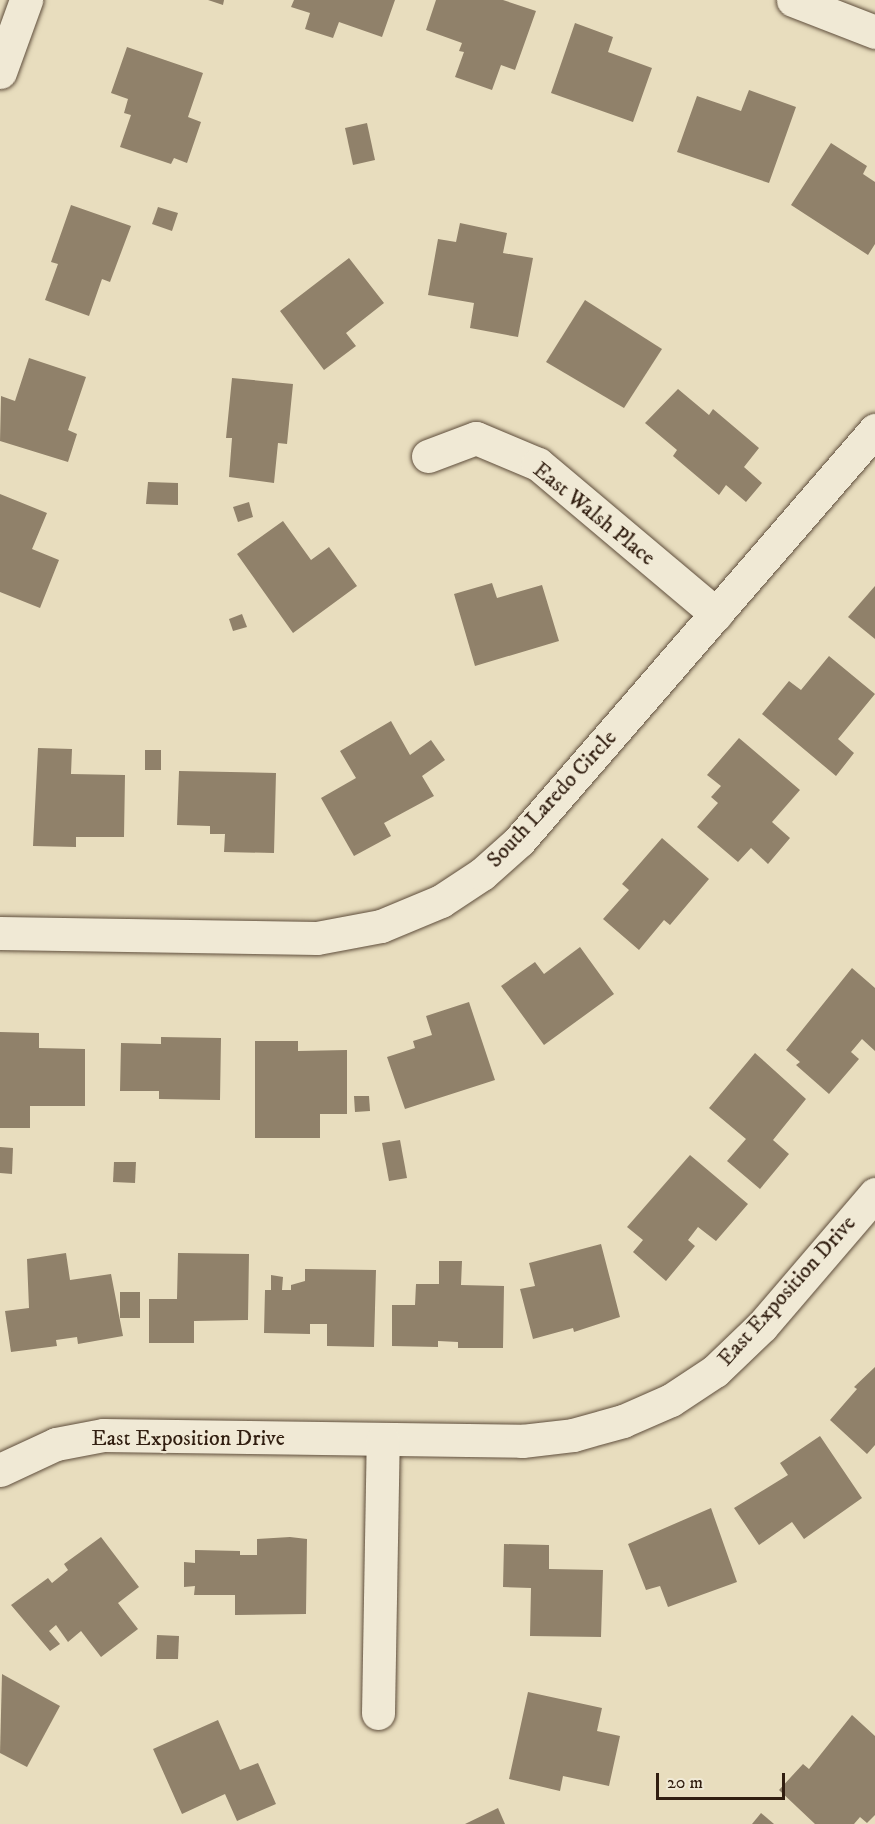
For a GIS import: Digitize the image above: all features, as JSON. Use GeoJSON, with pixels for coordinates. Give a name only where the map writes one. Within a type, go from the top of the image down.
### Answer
{"type":"FeatureCollection","features":[{"type":"Feature","properties":{"kind":"street"},"geometry":{"type":"LineString","coordinates":[[0,72],[26,0]]}},
{"type":"Feature","properties":{"kind":"street"},"geometry":{"type":"LineString","coordinates":[[793,0],[875,32]]}},
{"type":"Feature","properties":{"kind":"street","name":"South Laredo Circle"},"geometry":{"type":"LineString","coordinates":[[0,933],[317,938],[381,926],[441,901],[482,874],[519,841],[875,430]]}},
{"type":"Feature","properties":{"kind":"street","name":"East Walsh Place"},"geometry":{"type":"LineString","coordinates":[[428,456],[476,438],[538,464],[716,614]]}},
{"type":"Feature","properties":{"kind":"street","name":"East Exposition Drive"},"geometry":{"type":"LineString","coordinates":[[0,1470],[56,1444],[103,1436],[522,1441],[573,1435],[623,1421],[671,1400],[715,1371],[762,1326],[875,1194]]}},
{"type":"Feature","properties":{"kind":"street"},"geometry":{"type":"LineString","coordinates":[[378,1713],[383,1440]]}},
{"type":"Feature","properties":{"kind":"building"},"geometry":{"type":"Polygon","coordinates":[[[208,0],[224,0],[223,5],[208,0]]]}},
{"type":"Feature","properties":{"kind":"building"},"geometry":{"type":"Polygon","coordinates":[[[294,0],[395,0],[382,37],[339,22],[333,38],[305,29],[310,13],[291,7],[294,0]]]}},
{"type":"Feature","properties":{"kind":"building"},"geometry":{"type":"Polygon","coordinates":[[[436,0],[503,0],[536,11],[515,70],[501,65],[492,90],[455,77],[464,52],[459,51],[462,43],[426,30],[436,0]]]}},
{"type":"Feature","properties":{"kind":"building"},"geometry":{"type":"Polygon","coordinates":[[[575,23],[613,37],[608,52],[652,68],[633,122],[551,93],[575,23]]]}},
{"type":"Feature","properties":{"kind":"building"},"geometry":{"type":"Polygon","coordinates":[[[127,47],[203,73],[188,117],[201,122],[187,163],[174,158],[171,164],[120,147],[131,115],[124,113],[128,99],[111,93],[127,47]]]}},
{"type":"Feature","properties":{"kind":"building"},"geometry":{"type":"Polygon","coordinates":[[[749,90],[796,107],[769,183],[677,152],[697,96],[741,111],[749,90]]]}},
{"type":"Feature","properties":{"kind":"building"},"geometry":{"type":"Polygon","coordinates":[[[367,123],[375,160],[353,165],[345,128],[367,123]]]}},
{"type":"Feature","properties":{"kind":"building"},"geometry":{"type":"Polygon","coordinates":[[[831,143],[867,166],[863,174],[875,182],[875,244],[868,255],[791,205],[831,143]]]}},
{"type":"Feature","properties":{"kind":"building"},"geometry":{"type":"Polygon","coordinates":[[[71,205],[131,226],[110,282],[102,279],[89,316],[45,300],[58,264],[51,262],[71,205]]]}},
{"type":"Feature","properties":{"kind":"building"},"geometry":{"type":"Polygon","coordinates":[[[158,207],[178,213],[172,231],[152,224],[158,207]]]}},
{"type":"Feature","properties":{"kind":"building"},"geometry":{"type":"Polygon","coordinates":[[[460,223],[507,233],[503,253],[533,258],[518,337],[470,328],[474,303],[428,295],[438,239],[456,242],[460,223]]]}},
{"type":"Feature","properties":{"kind":"building"},"geometry":{"type":"Polygon","coordinates":[[[349,258],[384,303],[346,333],[356,346],[324,370],[280,311],[349,258]]]}},
{"type":"Feature","properties":{"kind":"building"},"geometry":{"type":"Polygon","coordinates":[[[585,300],[662,349],[624,408],[546,362],[585,300]]]}},
{"type":"Feature","properties":{"kind":"building"},"geometry":{"type":"Polygon","coordinates":[[[29,358],[86,377],[68,430],[77,434],[68,462],[0,441],[1,396],[15,401],[29,358]]]}},
{"type":"Feature","properties":{"kind":"building"},"geometry":{"type":"Polygon","coordinates":[[[232,378],[293,384],[287,444],[278,443],[274,483],[229,477],[232,438],[226,438],[232,378]]]}},
{"type":"Feature","properties":{"kind":"building"},"geometry":{"type":"Polygon","coordinates":[[[678,389],[709,415],[713,409],[759,448],[744,467],[762,483],[746,502],[726,485],[719,495],[673,456],[677,450],[645,423],[678,389]]]}},
{"type":"Feature","properties":{"kind":"building"},"geometry":{"type":"Polygon","coordinates":[[[148,482],[178,483],[178,505],[146,504],[148,482]]]}},
{"type":"Feature","properties":{"kind":"building"},"geometry":{"type":"Polygon","coordinates":[[[0,494],[47,513],[32,549],[59,560],[40,608],[0,592],[0,494]]]}},
{"type":"Feature","properties":{"kind":"building"},"geometry":{"type":"Polygon","coordinates":[[[249,502],[253,517],[238,522],[233,507],[249,502]]]}},
{"type":"Feature","properties":{"kind":"building"},"geometry":{"type":"Polygon","coordinates":[[[283,521],[311,560],[329,547],[357,586],[293,633],[237,554],[283,521]]]}},
{"type":"Feature","properties":{"kind":"building"},"geometry":{"type":"Polygon","coordinates":[[[492,583],[497,598],[542,585],[559,641],[475,666],[454,594],[492,583]]]}},
{"type":"Feature","properties":{"kind":"building"},"geometry":{"type":"Polygon","coordinates":[[[875,586],[875,639],[848,617],[875,586]]]}},
{"type":"Feature","properties":{"kind":"building"},"geometry":{"type":"Polygon","coordinates":[[[242,614],[247,627],[233,631],[229,619],[242,614]]]}},
{"type":"Feature","properties":{"kind":"building"},"geometry":{"type":"Polygon","coordinates":[[[829,656],[875,694],[838,739],[854,753],[836,776],[762,714],[789,681],[801,690],[829,656]]]}},
{"type":"Feature","properties":{"kind":"building"},"geometry":{"type":"Polygon","coordinates":[[[391,721],[410,755],[431,740],[445,760],[422,776],[434,796],[384,823],[391,836],[354,856],[321,798],[356,778],[340,751],[391,721]]]}},
{"type":"Feature","properties":{"kind":"building"},"geometry":{"type":"Polygon","coordinates":[[[739,738],[800,790],[772,822],[790,838],[768,864],[751,848],[738,862],[697,827],[718,803],[711,797],[721,786],[707,775],[739,738]]]}},
{"type":"Feature","properties":{"kind":"building"},"geometry":{"type":"Polygon","coordinates":[[[38,748],[72,749],[71,774],[125,775],[124,837],[76,837],[76,847],[33,846],[38,748]]]}},
{"type":"Feature","properties":{"kind":"building"},"geometry":{"type":"Polygon","coordinates":[[[145,750],[161,750],[161,770],[145,770],[145,750]]]}},
{"type":"Feature","properties":{"kind":"building"},"geometry":{"type":"Polygon","coordinates":[[[179,771],[276,773],[274,853],[224,852],[225,834],[210,834],[210,826],[177,825],[179,771]]]}},
{"type":"Feature","properties":{"kind":"building"},"geometry":{"type":"Polygon","coordinates":[[[662,838],[709,879],[670,925],[664,920],[639,950],[603,919],[629,890],[622,884],[662,838]]]}},
{"type":"Feature","properties":{"kind":"building"},"geometry":{"type":"Polygon","coordinates":[[[580,947],[614,994],[544,1045],[501,986],[535,962],[544,974],[580,947]]]}},
{"type":"Feature","properties":{"kind":"building"},"geometry":{"type":"Polygon","coordinates":[[[852,968],[875,988],[875,1051],[862,1039],[851,1052],[859,1059],[829,1094],[796,1065],[800,1062],[786,1050],[852,968]]]}},
{"type":"Feature","properties":{"kind":"building"},"geometry":{"type":"Polygon","coordinates":[[[469,1002],[495,1080],[405,1109],[387,1057],[415,1048],[413,1041],[432,1035],[426,1016],[469,1002]]]}},
{"type":"Feature","properties":{"kind":"building"},"geometry":{"type":"Polygon","coordinates":[[[0,1032],[39,1033],[39,1048],[85,1049],[85,1106],[30,1106],[30,1128],[0,1128],[0,1032]]]}},
{"type":"Feature","properties":{"kind":"building"},"geometry":{"type":"Polygon","coordinates":[[[161,1037],[221,1038],[220,1100],[159,1099],[159,1091],[120,1091],[121,1043],[161,1044],[161,1037]]]}},
{"type":"Feature","properties":{"kind":"building"},"geometry":{"type":"Polygon","coordinates":[[[255,1041],[298,1041],[298,1051],[347,1050],[347,1114],[320,1114],[320,1138],[255,1138],[255,1041]]]}},
{"type":"Feature","properties":{"kind":"building"},"geometry":{"type":"Polygon","coordinates":[[[755,1053],[806,1099],[773,1140],[789,1154],[760,1189],[727,1161],[746,1139],[709,1108],[755,1053]]]}},
{"type":"Feature","properties":{"kind":"building"},"geometry":{"type":"Polygon","coordinates":[[[354,1096],[369,1096],[370,1111],[355,1112],[354,1096]]]}},
{"type":"Feature","properties":{"kind":"building"},"geometry":{"type":"Polygon","coordinates":[[[400,1140],[407,1178],[389,1181],[382,1143],[400,1140]]]}},
{"type":"Feature","properties":{"kind":"building"},"geometry":{"type":"Polygon","coordinates":[[[0,1147],[13,1148],[12,1174],[0,1173],[0,1147]]]}},
{"type":"Feature","properties":{"kind":"building"},"geometry":{"type":"Polygon","coordinates":[[[690,1155],[748,1204],[716,1241],[698,1227],[688,1240],[695,1246],[666,1281],[633,1252],[643,1240],[627,1227],[690,1155]]]}},
{"type":"Feature","properties":{"kind":"building"},"geometry":{"type":"Polygon","coordinates":[[[114,1162],[136,1162],[135,1183],[113,1182],[114,1162]]]}},
{"type":"Feature","properties":{"kind":"building"},"geometry":{"type":"Polygon","coordinates":[[[601,1244],[620,1317],[574,1332],[573,1328],[533,1339],[520,1289],[535,1286],[529,1263],[601,1244]]]}},
{"type":"Feature","properties":{"kind":"building"},"geometry":{"type":"Polygon","coordinates":[[[66,1253],[70,1280],[111,1274],[123,1336],[78,1344],[77,1337],[56,1340],[57,1346],[11,1352],[5,1311],[29,1308],[27,1259],[66,1253]]]}},
{"type":"Feature","properties":{"kind":"building"},"geometry":{"type":"Polygon","coordinates":[[[178,1253],[249,1254],[248,1320],[194,1321],[194,1343],[149,1343],[149,1299],[177,1299],[178,1253]]]}},
{"type":"Feature","properties":{"kind":"building"},"geometry":{"type":"Polygon","coordinates":[[[439,1261],[462,1261],[461,1285],[504,1286],[503,1348],[458,1348],[458,1342],[438,1341],[438,1347],[392,1346],[392,1305],[415,1305],[416,1284],[439,1284],[439,1261]]]}},
{"type":"Feature","properties":{"kind":"building"},"geometry":{"type":"Polygon","coordinates":[[[305,1269],[376,1270],[374,1347],[327,1346],[327,1324],[310,1324],[310,1334],[264,1333],[265,1290],[271,1290],[271,1275],[283,1277],[282,1290],[291,1290],[291,1285],[305,1281],[305,1269]]]}},
{"type":"Feature","properties":{"kind":"building"},"geometry":{"type":"Polygon","coordinates":[[[120,1292],[140,1292],[140,1318],[120,1318],[120,1292]]]}},
{"type":"Feature","properties":{"kind":"building"},"geometry":{"type":"Polygon","coordinates":[[[875,1367],[875,1445],[867,1454],[830,1420],[857,1389],[854,1387],[875,1367]]]}},
{"type":"Feature","properties":{"kind":"building"},"geometry":{"type":"Polygon","coordinates":[[[820,1436],[862,1498],[804,1539],[792,1522],[759,1545],[734,1508],[788,1475],[780,1463],[820,1436]]]}},
{"type":"Feature","properties":{"kind":"building"},"geometry":{"type":"Polygon","coordinates":[[[711,1508],[737,1582],[668,1607],[660,1586],[646,1590],[628,1544],[711,1508]]]}},
{"type":"Feature","properties":{"kind":"building"},"geometry":{"type":"Polygon","coordinates":[[[101,1537],[139,1587],[118,1603],[138,1629],[101,1657],[81,1631],[68,1642],[56,1625],[49,1631],[60,1644],[50,1651],[11,1605],[48,1578],[52,1583],[68,1570],[64,1564],[101,1537]]]}},
{"type":"Feature","properties":{"kind":"building"},"geometry":{"type":"Polygon","coordinates":[[[290,1537],[307,1539],[306,1614],[235,1615],[235,1595],[194,1595],[195,1586],[184,1587],[184,1562],[195,1563],[195,1550],[240,1551],[240,1555],[257,1555],[257,1539],[290,1537]]]}},
{"type":"Feature","properties":{"kind":"building"},"geometry":{"type":"Polygon","coordinates":[[[504,1544],[549,1545],[549,1569],[603,1570],[601,1637],[530,1636],[531,1588],[503,1587],[504,1544]]]}},
{"type":"Feature","properties":{"kind":"building"},"geometry":{"type":"Polygon","coordinates":[[[157,1635],[179,1636],[178,1659],[156,1659],[157,1635]]]}},
{"type":"Feature","properties":{"kind":"building"},"geometry":{"type":"Polygon","coordinates":[[[2,1674],[60,1706],[27,1767],[0,1753],[2,1674]]]}},
{"type":"Feature","properties":{"kind":"building"},"geometry":{"type":"Polygon","coordinates":[[[528,1692],[602,1708],[597,1731],[620,1736],[609,1786],[563,1776],[560,1791],[509,1779],[528,1692]]]}},
{"type":"Feature","properties":{"kind":"building"},"geometry":{"type":"Polygon","coordinates":[[[852,1715],[875,1736],[875,1815],[867,1823],[860,1817],[854,1824],[815,1824],[779,1790],[803,1764],[809,1769],[852,1715]]]}},
{"type":"Feature","properties":{"kind":"building"},"geometry":{"type":"Polygon","coordinates":[[[218,1720],[240,1770],[258,1763],[276,1804],[237,1821],[225,1794],[182,1814],[153,1749],[218,1720]]]}},
{"type":"Feature","properties":{"kind":"building"},"geometry":{"type":"Polygon","coordinates":[[[498,1808],[505,1824],[465,1824],[498,1808]]]}},
{"type":"Feature","properties":{"kind":"building"},"geometry":{"type":"Polygon","coordinates":[[[761,1813],[774,1824],[752,1824],[761,1813]]]}}]}
